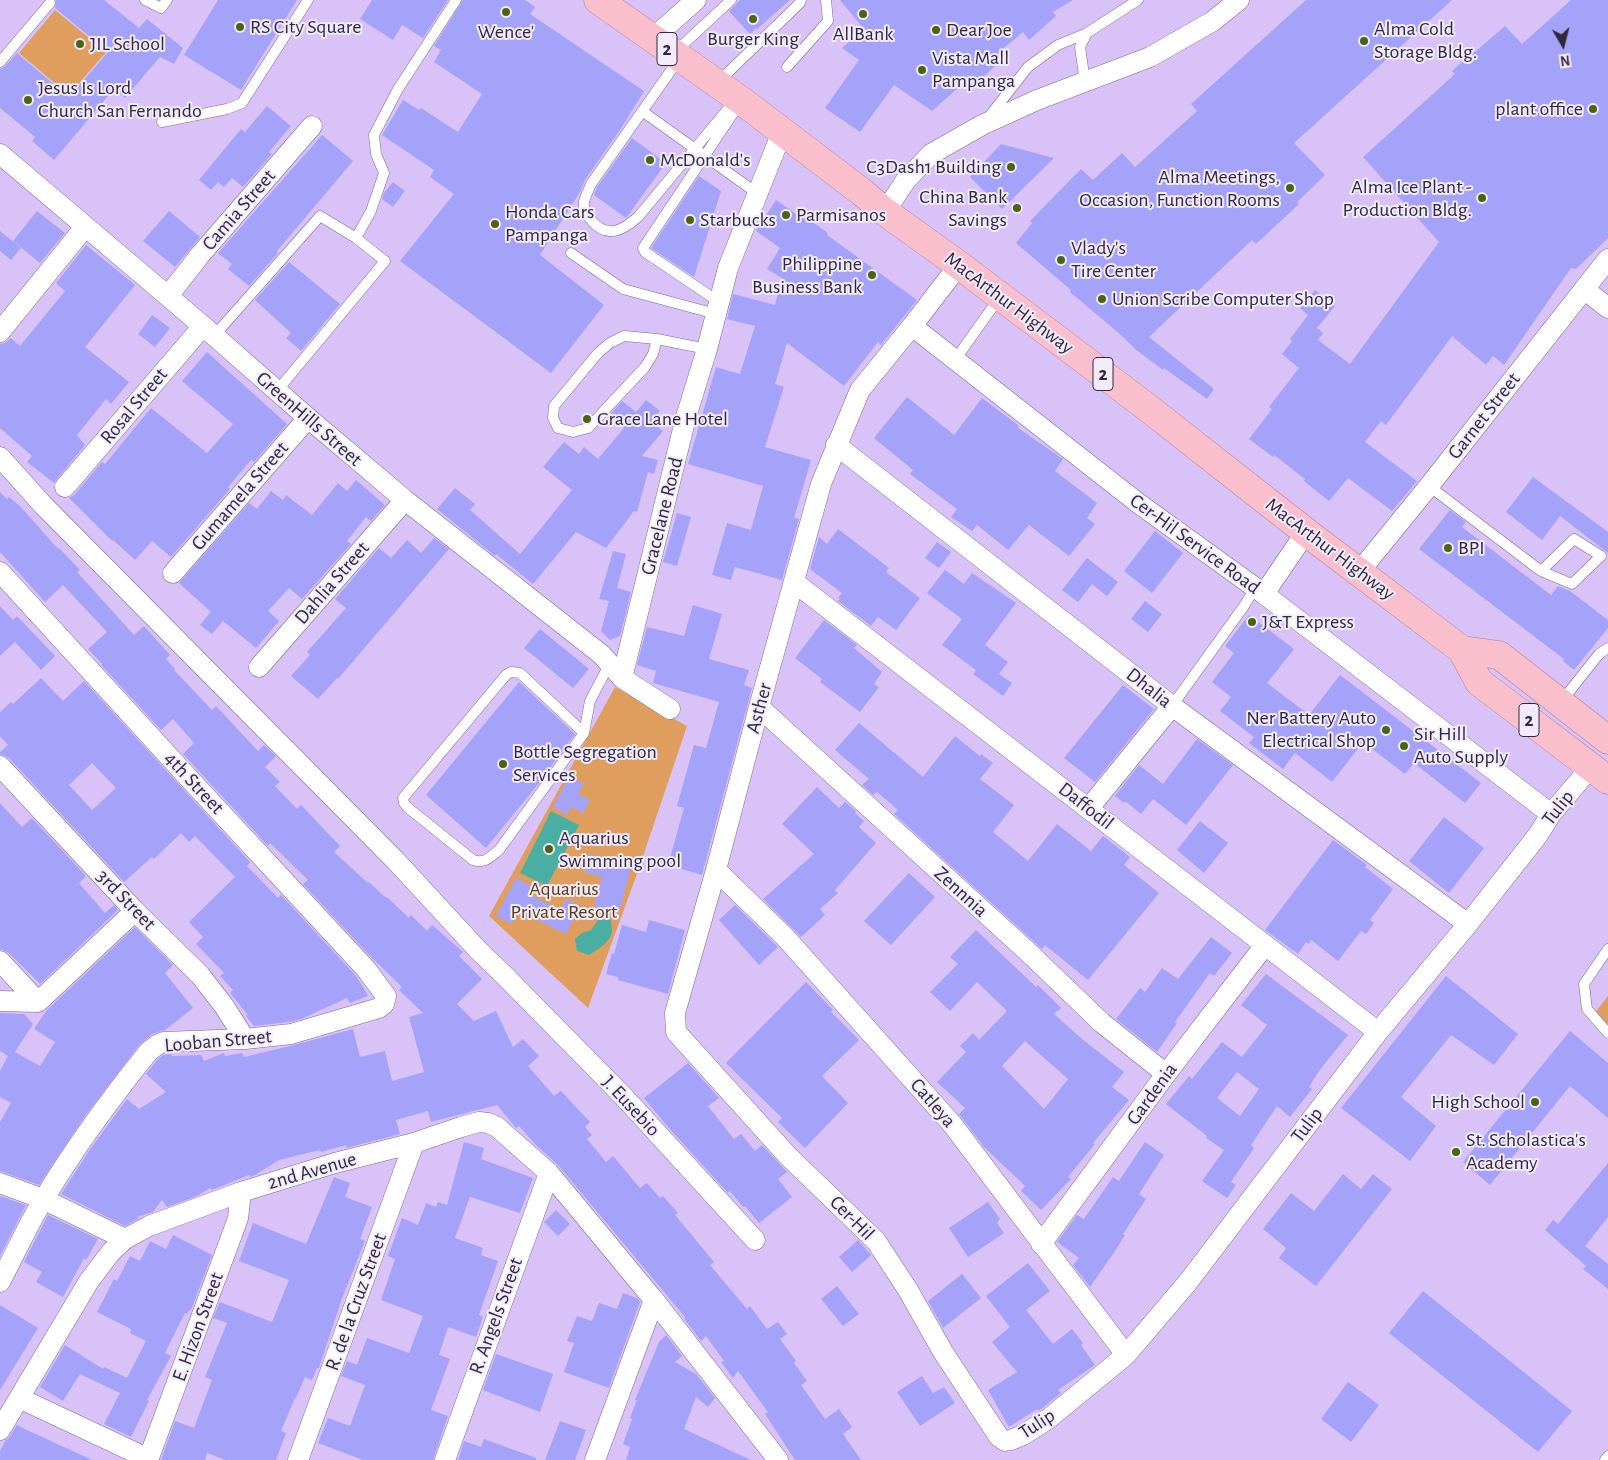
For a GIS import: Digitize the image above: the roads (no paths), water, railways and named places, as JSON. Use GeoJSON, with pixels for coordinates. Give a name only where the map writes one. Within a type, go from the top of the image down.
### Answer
{"type":"FeatureCollection","features":[{"type":"Feature","properties":{"kind":"highway","name":"MacArthur Highway"},"geometry":{"type":"LineString","coordinates":[[598,0],[732,94],[863,193],[885,212],[959,265],[1148,408],[1306,532],[1462,650],[1479,682],[1599,773]]}},
{"type":"Feature","properties":{"kind":"highway","name":"MacArthur Highway"},"geometry":{"type":"LineString","coordinates":[[1462,650],[1500,655],[1608,740]]}},
{"type":"Feature","properties":{"kind":"street"},"geometry":{"type":"LineString","coordinates":[[669,50],[696,0]]}},
{"type":"Feature","properties":{"kind":"street"},"geometry":{"type":"LineString","coordinates":[[885,212],[906,180],[931,154],[982,125],[1037,100],[1150,57],[1213,22],[1239,0]]}},
{"type":"Feature","properties":{"kind":"street","name":"Camia Street"},"geometry":{"type":"LineString","coordinates":[[168,296],[200,255],[312,126]]}},
{"type":"Feature","properties":{"kind":"street","name":"Gracelane Road"},"geometry":{"type":"LineString","coordinates":[[616,671],[728,268],[782,132]]}},
{"type":"Feature","properties":{"kind":"street","name":"GreenHills Street"},"geometry":{"type":"LineString","coordinates":[[0,154],[405,500],[602,655],[616,671]]}},
{"type":"Feature","properties":{"kind":"street"},"geometry":{"type":"LineString","coordinates":[[0,332],[85,227]]}},
{"type":"Feature","properties":{"kind":"street","name":"Garnet Street"},"geometry":{"type":"LineString","coordinates":[[1359,572],[1608,259]]}},
{"type":"Feature","properties":{"kind":"street","name":"Asther"},"geometry":{"type":"LineString","coordinates":[[676,1032],[675,1013],[821,484],[860,390],[959,265]]}},
{"type":"Feature","properties":{"kind":"street"},"geometry":{"type":"LineString","coordinates":[[1584,289],[1608,308]]}},
{"type":"Feature","properties":{"kind":"street","name":"Cer-Hil Service Road"},"geometry":{"type":"LineString","coordinates":[[912,326],[1138,503],[1259,591],[1551,814]]}},
{"type":"Feature","properties":{"kind":"street","name":"Rosal Street"},"geometry":{"type":"LineString","coordinates":[[65,486],[208,331]]}},
{"type":"Feature","properties":{"kind":"street","name":"Gumamela Street"},"geometry":{"type":"LineString","coordinates":[[173,573],[308,418]]}},
{"type":"Feature","properties":{"kind":"street","name":"Dhalia"},"geometry":{"type":"LineString","coordinates":[[836,445],[1172,706],[1468,924]]}},
{"type":"Feature","properties":{"kind":"street","name":"J. Eusebio"},"geometry":{"type":"LineString","coordinates":[[0,457],[43,505],[382,847],[478,950],[624,1097],[755,1240]]}},
{"type":"Feature","properties":{"kind":"street","name":"Dahlia Street"},"geometry":{"type":"LineString","coordinates":[[259,667],[405,500]]}},
{"type":"Feature","properties":{"kind":"street"},"geometry":{"type":"LineString","coordinates":[[1259,591],[1306,532]]}},
{"type":"Feature","properties":{"kind":"street","name":"4th Street"},"geometry":{"type":"LineString","coordinates":[[0,572],[340,940],[366,969],[386,996]]}},
{"type":"Feature","properties":{"kind":"street","name":"Daffodil"},"geometry":{"type":"LineString","coordinates":[[794,582],[1378,1032]]}},
{"type":"Feature","properties":{"kind":"street"},"geometry":{"type":"LineString","coordinates":[[616,671],[670,709]]}},
{"type":"Feature","properties":{"kind":"street"},"geometry":{"type":"LineString","coordinates":[[1089,808],[1172,706]]}},
{"type":"Feature","properties":{"kind":"street","name":"Zennnia"},"geometry":{"type":"LineString","coordinates":[[759,707],[1102,1023],[1166,1074]]}},
{"type":"Feature","properties":{"kind":"street","name":"3rd Street"},"geometry":{"type":"LineString","coordinates":[[0,766],[135,910],[200,975],[224,1006],[245,1039]]}},
{"type":"Feature","properties":{"kind":"street","name":"Tulip"},"geometry":{"type":"LineString","coordinates":[[994,1430],[1004,1441],[1023,1435],[1048,1419],[1126,1355],[1188,1282],[1378,1032],[1468,924],[1538,835],[1551,814],[1599,773]]}},
{"type":"Feature","properties":{"kind":"street","name":"Catleya"},"geometry":{"type":"LineString","coordinates":[[716,870],[785,937],[952,1124],[1126,1355]]}},
{"type":"Feature","properties":{"kind":"street"},"geometry":{"type":"LineString","coordinates":[[0,1001],[38,1002],[135,910]]}},
{"type":"Feature","properties":{"kind":"street","name":"Gardenia"},"geometry":{"type":"LineString","coordinates":[[1041,1244],[1166,1074],[1265,945]]}},
{"type":"Feature","properties":{"kind":"street"},"geometry":{"type":"LineString","coordinates":[[0,961],[38,1002]]}},
{"type":"Feature","properties":{"kind":"street","name":"Looban Street"},"geometry":{"type":"LineString","coordinates":[[0,1282],[44,1199],[78,1145],[109,1101],[149,1051],[157,1045],[164,1042],[245,1039],[291,1034],[378,1008],[384,1004],[386,996]]}},
{"type":"Feature","properties":{"kind":"street","name":"Cer-Hil"},"geometry":{"type":"LineString","coordinates":[[676,1032],[788,1156],[876,1241],[908,1290],[943,1352],[994,1430]]}},
{"type":"Feature","properties":{"kind":"street","name":"2nd Avenue"},"geometry":{"type":"LineString","coordinates":[[0,1430],[88,1281],[111,1252],[125,1239],[149,1226],[241,1192],[335,1163],[414,1144],[461,1126],[479,1122],[497,1126],[549,1173],[654,1300],[778,1460]]}},
{"type":"Feature","properties":{"kind":"street","name":"R. de la Cruz Street"},"geometry":{"type":"LineString","coordinates":[[298,1460],[414,1144]]}},
{"type":"Feature","properties":{"kind":"street","name":"R. Angels Street"},"geometry":{"type":"LineString","coordinates":[[445,1460],[549,1173]]}},
{"type":"Feature","properties":{"kind":"street"},"geometry":{"type":"LineString","coordinates":[[0,1183],[44,1199],[125,1239]]}},
{"type":"Feature","properties":{"kind":"street","name":"E. Hizon Street"},"geometry":{"type":"LineString","coordinates":[[148,1460],[238,1218],[241,1192]]}},
{"type":"Feature","properties":{"kind":"street"},"geometry":{"type":"LineString","coordinates":[[596,1460],[654,1300]]}},
{"type":"Feature","properties":{"kind":"street"},"geometry":{"type":"LineString","coordinates":[[19,1398],[148,1460]]}},
{"type":"Feature","properties":{"kind":"lane"},"geometry":{"type":"LineString","coordinates":[[145,0],[161,8],[167,0]]}},
{"type":"Feature","properties":{"kind":"lane"},"geometry":{"type":"LineString","coordinates":[[162,122],[227,109],[242,102],[308,0]]}},
{"type":"Feature","properties":{"kind":"lane"},"geometry":{"type":"LineString","coordinates":[[356,238],[371,212],[384,173],[376,154],[374,135],[398,89],[456,0]]}},
{"type":"Feature","properties":{"kind":"lane"},"geometry":{"type":"LineString","coordinates":[[731,0],[669,50],[642,112],[591,184],[584,202],[585,214],[595,226],[606,231],[617,231],[628,226],[651,203],[695,150],[732,94],[801,0]]}},
{"type":"Feature","properties":{"kind":"lane"},"geometry":{"type":"LineString","coordinates":[[787,67],[828,21],[826,0]]}},
{"type":"Feature","properties":{"kind":"lane"},"geometry":{"type":"LineString","coordinates":[[982,125],[1028,67],[1058,45],[1087,33],[1138,0]]}},
{"type":"Feature","properties":{"kind":"lane"},"geometry":{"type":"LineString","coordinates":[[0,62],[50,3]]}},
{"type":"Feature","properties":{"kind":"lane"},"geometry":{"type":"LineString","coordinates":[[1085,82],[1080,47],[1087,33]]}},
{"type":"Feature","properties":{"kind":"lane"},"geometry":{"type":"LineString","coordinates":[[717,308],[645,252],[643,248],[704,156],[732,94]]}},
{"type":"Feature","properties":{"kind":"lane"},"geometry":{"type":"LineString","coordinates":[[642,112],[758,194]]}},
{"type":"Feature","properties":{"kind":"lane"},"geometry":{"type":"LineString","coordinates":[[208,331],[320,216],[356,238],[385,261],[277,391]]}},
{"type":"Feature","properties":{"kind":"lane"},"geometry":{"type":"LineString","coordinates":[[571,253],[623,290],[717,308]]}},
{"type":"Feature","properties":{"kind":"lane"},"geometry":{"type":"LineString","coordinates":[[955,360],[1000,297]]}},
{"type":"Feature","properties":{"kind":"lane"},"geometry":{"type":"LineString","coordinates":[[657,339],[653,354],[645,367],[588,428],[573,432],[558,428],[553,418],[554,406],[598,353],[610,343],[624,336],[657,339],[707,348]]}},
{"type":"Feature","properties":{"kind":"lane"},"geometry":{"type":"LineString","coordinates":[[1429,486],[1541,571],[1572,584],[1600,556],[1574,538],[1541,571]]}},
{"type":"Feature","properties":{"kind":"lane"},"geometry":{"type":"LineString","coordinates":[[1172,706],[1244,606],[1259,591]]}},
{"type":"Feature","properties":{"kind":"lane"},"geometry":{"type":"LineString","coordinates":[[1561,702],[1599,654],[1608,648]]}},
{"type":"Feature","properties":{"kind":"lane"},"geometry":{"type":"LineString","coordinates":[[584,733],[520,673],[511,672],[506,675],[404,798],[404,803],[473,860],[486,861],[499,850],[584,733],[590,701],[616,671]]}},
{"type":"Feature","properties":{"kind":"lane"},"geometry":{"type":"LineString","coordinates":[[1608,949],[1584,984],[1587,1009],[1608,1033]]}},
{"type":"Feature","properties":{"kind":"lane"},"geometry":{"type":"LineString","coordinates":[[1605,1460],[1608,1456]]}},
{"type":"Feature","properties":{"kind":"place","name":"Wence'"},"geometry":{"type":"Point","coordinates":[506,12]}},
{"type":"Feature","properties":{"kind":"place","name":"AllBank"},"geometry":{"type":"Point","coordinates":[863,14]}},
{"type":"Feature","properties":{"kind":"place","name":"Burger King"},"geometry":{"type":"Point","coordinates":[753,19]}},
{"type":"Feature","properties":{"kind":"place","name":"RS City Square"},"geometry":{"type":"Point","coordinates":[240,27]}},
{"type":"Feature","properties":{"kind":"place","name":"Dear Joe"},"geometry":{"type":"Point","coordinates":[936,30]}},
{"type":"Feature","properties":{"kind":"place","name":"Alma Cold Storage Bldg."},"geometry":{"type":"Point","coordinates":[1364,41]}},
{"type":"Feature","properties":{"kind":"place","name":"JIL School"},"geometry":{"type":"Point","coordinates":[80,44]}},
{"type":"Feature","properties":{"kind":"place","name":"Vista Mall Pampanga"},"geometry":{"type":"Point","coordinates":[922,70]}},
{"type":"Feature","properties":{"kind":"place","name":"Jesus Is Lord Church San Fernando"},"geometry":{"type":"Point","coordinates":[28,100]}},
{"type":"Feature","properties":{"kind":"place","name":"plant office"},"geometry":{"type":"Point","coordinates":[1593,109]}},
{"type":"Feature","properties":{"kind":"place","name":"McDonald's"},"geometry":{"type":"Point","coordinates":[650,160]}},
{"type":"Feature","properties":{"kind":"place","name":"C3Dash1 Building"},"geometry":{"type":"Point","coordinates":[1011,167]}},
{"type":"Feature","properties":{"kind":"place","name":"Alma Meetings, Occasion, Function Rooms"},"geometry":{"type":"Point","coordinates":[1290,188]}},
{"type":"Feature","properties":{"kind":"place","name":"Alma Ice Plant - Production Bldg."},"geometry":{"type":"Point","coordinates":[1482,198]}},
{"type":"Feature","properties":{"kind":"place","name":"China Bank Savings"},"geometry":{"type":"Point","coordinates":[1017,208]}},
{"type":"Feature","properties":{"kind":"place","name":"Parmisanos"},"geometry":{"type":"Point","coordinates":[786,215]}},
{"type":"Feature","properties":{"kind":"place","name":"Starbucks"},"geometry":{"type":"Point","coordinates":[690,220]}},
{"type":"Feature","properties":{"kind":"place","name":"Honda Cars Pampanga"},"geometry":{"type":"Point","coordinates":[495,224]}},
{"type":"Feature","properties":{"kind":"place","name":"Vlady's Tire Center"},"geometry":{"type":"Point","coordinates":[1061,260]}},
{"type":"Feature","properties":{"kind":"place","name":"Philippine Business Bank"},"geometry":{"type":"Point","coordinates":[872,275]}},
{"type":"Feature","properties":{"kind":"place","name":"Union Scribe Computer Shop"},"geometry":{"type":"Point","coordinates":[1102,299]}},
{"type":"Feature","properties":{"kind":"place","name":"Grace Lane Hotel"},"geometry":{"type":"Point","coordinates":[587,419]}},
{"type":"Feature","properties":{"kind":"place","name":"BPI"},"geometry":{"type":"Point","coordinates":[1448,548]}},
{"type":"Feature","properties":{"kind":"place","name":"J&T Express"},"geometry":{"type":"Point","coordinates":[1252,622]}},
{"type":"Feature","properties":{"kind":"place","name":"Ner Battery Auto Electrical Shop"},"geometry":{"type":"Point","coordinates":[1386,730]}},
{"type":"Feature","properties":{"kind":"place","name":"Sir Hill Auto Supply"},"geometry":{"type":"Point","coordinates":[1404,746]}},
{"type":"Feature","properties":{"kind":"place","name":"Bottle Segregation Services"},"geometry":{"type":"Point","coordinates":[503,764]}},
{"type":"Feature","properties":{"kind":"place","name":"Aquarius Swimming pool"},"geometry":{"type":"Point","coordinates":[549,849]}},
{"type":"Feature","properties":{"kind":"place","name":"High School"},"geometry":{"type":"Point","coordinates":[1535,1102]}},
{"type":"Feature","properties":{"kind":"place","name":"St. Scholastica's Academy"},"geometry":{"type":"Point","coordinates":[1456,1152]}},
{"type":"Feature","properties":{"kind":"park label","name":"Aquarius Private Resort"},"geometry":{"type":"Point","coordinates":[564,900]}}]}
